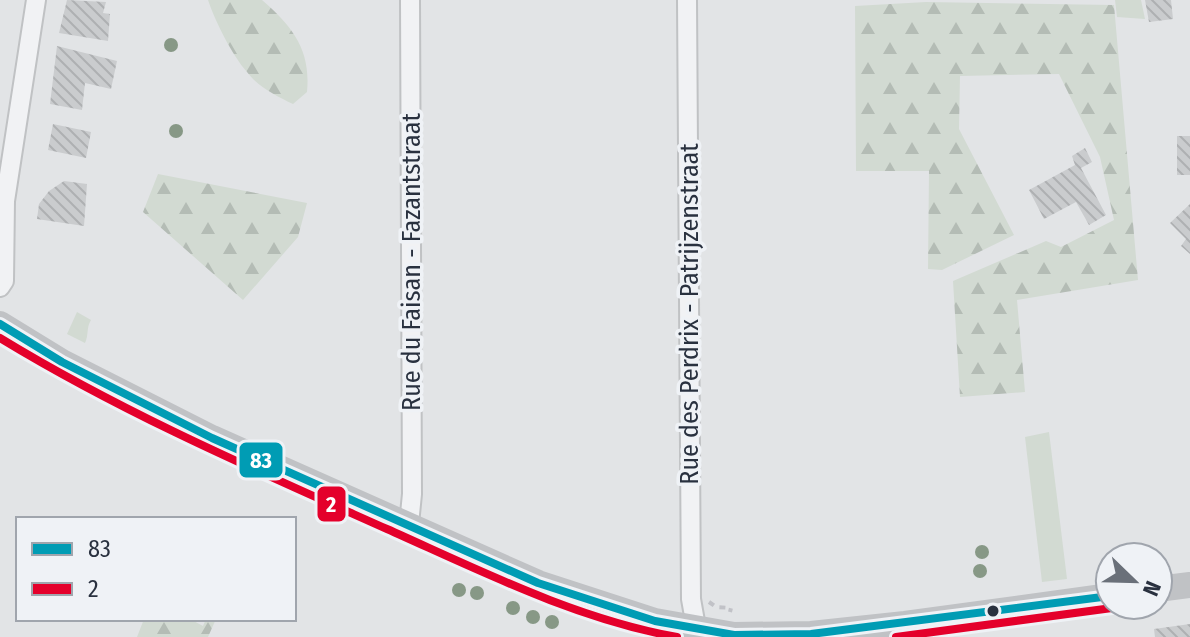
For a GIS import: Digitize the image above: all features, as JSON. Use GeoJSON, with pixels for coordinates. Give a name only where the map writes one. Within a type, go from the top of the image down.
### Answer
{"type":"FeatureCollection","features":[{"type":"Feature","properties":{"kind":"main road"},"geometry":{"type":"LineString","coordinates":[[3,334],[212,438],[538,583],[696,634],[707,631],[734,635],[811,634],[1094,598]]}},
{"type":"Feature","properties":{"kind":"street"},"geometry":{"type":"LineString","coordinates":[[0,287],[4,281],[5,201],[36,0]]}},
{"type":"Feature","properties":{"kind":"street","name":"Rue du Faisan - Fazantstraat"},"geometry":{"type":"LineString","coordinates":[[409,524],[412,494],[410,0]]}},
{"type":"Feature","properties":{"kind":"street","name":"Rue des Perdrix - Patrijzenstraat"},"geometry":{"type":"LineString","coordinates":[[687,0],[691,599],[696,634]]}},
{"type":"Feature","properties":{"kind":"green space"},"geometry":{"type":"Polygon","coordinates":[[[208,0],[262,0],[273,10],[291,30],[303,52],[307,92],[293,104],[268,91],[251,77],[219,28],[208,0]]]}},
{"type":"Feature","properties":{"kind":"green space"},"geometry":{"type":"Polygon","coordinates":[[[1115,0],[1141,0],[1145,19],[1117,17],[1115,0]]]}},
{"type":"Feature","properties":{"kind":"green space"},"geometry":{"type":"Polygon","coordinates":[[[926,2],[1114,5],[1138,280],[1017,300],[1025,392],[960,397],[953,281],[1046,241],[1061,247],[1114,220],[1100,157],[1059,74],[960,76],[959,129],[1014,235],[942,270],[928,269],[929,171],[856,171],[855,6],[926,2]]]}},
{"type":"Feature","properties":{"kind":"green space"},"geometry":{"type":"Polygon","coordinates":[[[158,174],[307,203],[298,237],[243,300],[143,212],[158,174]]]}},
{"type":"Feature","properties":{"kind":"green space"},"geometry":{"type":"Polygon","coordinates":[[[77,312],[91,320],[85,343],[67,334],[77,312]]]}},
{"type":"Feature","properties":{"kind":"green space"},"geometry":{"type":"Polygon","coordinates":[[[1049,432],[1067,579],[1042,582],[1025,437],[1049,432]]]}},
{"type":"Feature","properties":{"kind":"green space"},"geometry":{"type":"Polygon","coordinates":[[[143,621],[194,621],[203,626],[205,621],[215,621],[208,637],[137,637],[143,621]]]}},
{"type":"Feature","properties":{"kind":"building"},"geometry":{"type":"Polygon","coordinates":[[[67,0],[106,2],[103,13],[110,14],[108,41],[59,33],[67,0]]]}},
{"type":"Feature","properties":{"kind":"building"},"geometry":{"type":"Polygon","coordinates":[[[1145,0],[1171,0],[1173,19],[1149,22],[1145,0]]]}},
{"type":"Feature","properties":{"kind":"building"},"geometry":{"type":"Polygon","coordinates":[[[57,46],[117,61],[111,89],[85,83],[82,110],[50,104],[57,46]]]}},
{"type":"Feature","properties":{"kind":"building"},"geometry":{"type":"Polygon","coordinates":[[[53,124],[91,132],[86,158],[48,150],[53,124]]]}},
{"type":"Feature","properties":{"kind":"building"},"geometry":{"type":"Polygon","coordinates":[[[1177,136],[1190,136],[1190,175],[1177,175],[1177,136]]]}},
{"type":"Feature","properties":{"kind":"building"},"geometry":{"type":"Polygon","coordinates":[[[1085,148],[1092,162],[1081,168],[1106,215],[1089,225],[1076,202],[1044,219],[1029,190],[1075,165],[1072,156],[1085,148]]]}},
{"type":"Feature","properties":{"kind":"building"},"geometry":{"type":"Polygon","coordinates":[[[64,181],[87,184],[84,226],[37,219],[39,204],[49,191],[64,181]]]}},
{"type":"Feature","properties":{"kind":"building"},"geometry":{"type":"Polygon","coordinates":[[[1190,204],[1190,254],[1181,246],[1186,239],[1170,223],[1190,204]]]}},
{"type":"Feature","properties":{"kind":"building"},"geometry":{"type":"Polygon","coordinates":[[[1190,624],[1190,637],[1155,637],[1154,629],[1190,624]]]}},
{"type":"Feature","properties":{"kind":"transit line","name":"83"},"geometry":{"type":"LineString","coordinates":[[0,324],[62,362],[212,438],[538,583],[655,621],[734,635],[811,634],[1094,598]]}},
{"type":"Feature","properties":{"kind":"transit line","name":"2"},"geometry":{"type":"LineString","coordinates":[[0,338],[190,440],[493,576],[565,606],[639,629],[677,637]]}},
{"type":"Feature","properties":{"kind":"transit line","name":"2"},"geometry":{"type":"LineString","coordinates":[[896,637],[1094,610]]}}]}
